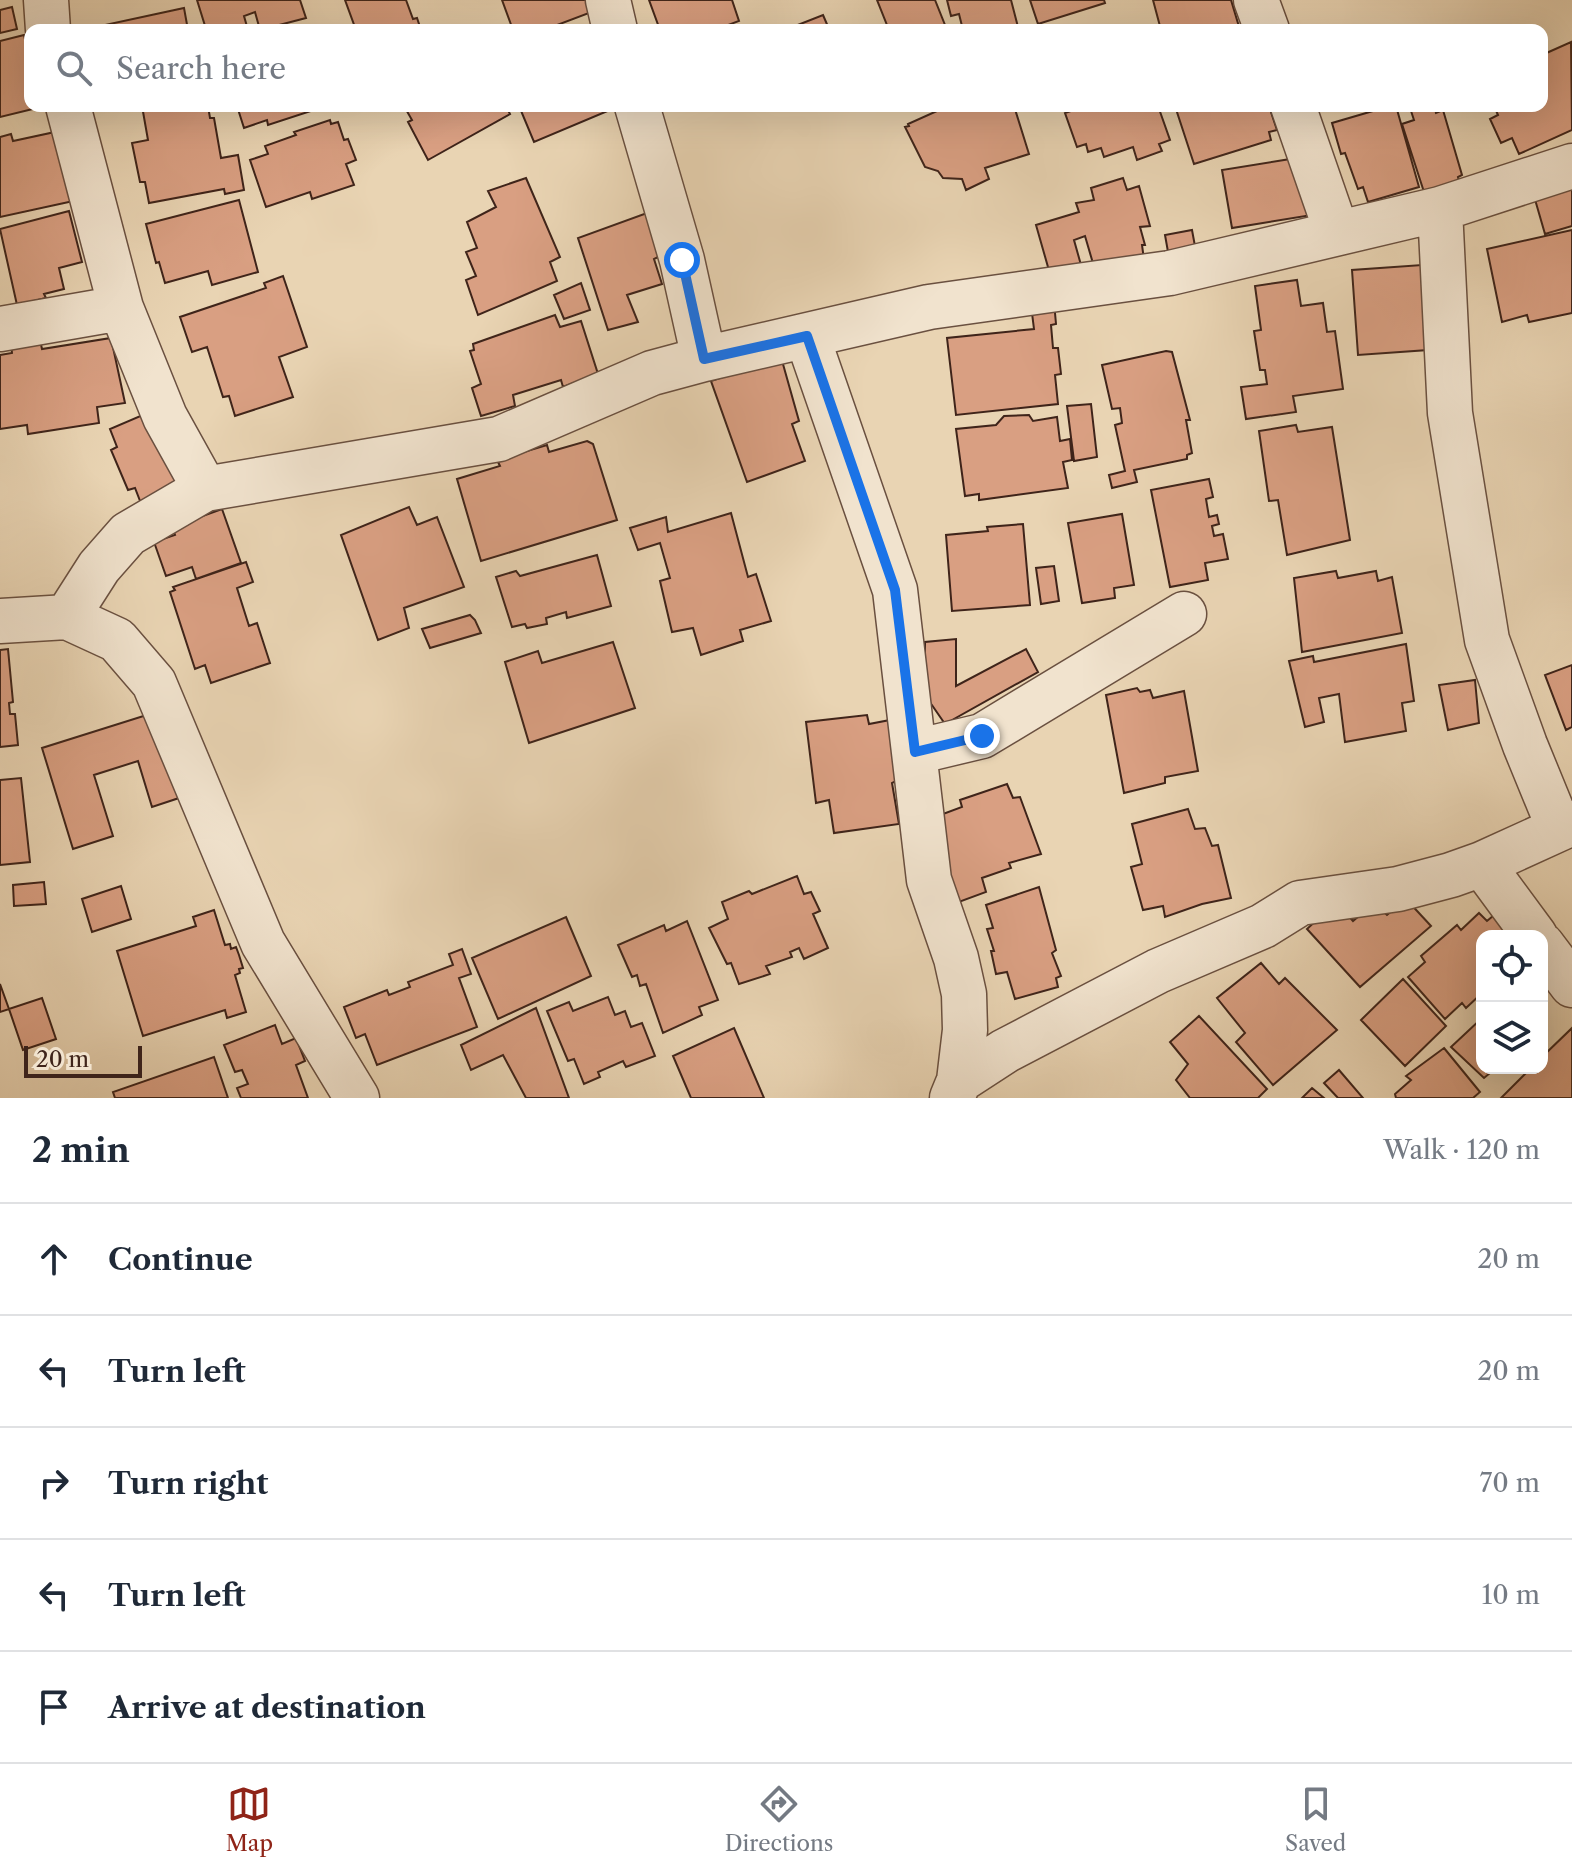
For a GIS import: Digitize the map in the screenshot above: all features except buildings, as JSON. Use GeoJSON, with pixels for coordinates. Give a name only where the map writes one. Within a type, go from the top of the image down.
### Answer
{"type":"FeatureCollection","features":[{"type":"Feature","properties":{"kind":"street"},"geometry":{"type":"LineString","coordinates":[[46,0],[48,24]]}},
{"type":"Feature","properties":{"kind":"street"},"geometry":{"type":"LineString","coordinates":[[608,0],[614,24]]}},
{"type":"Feature","properties":{"kind":"street"},"geometry":{"type":"LineString","coordinates":[[1256,0],[1265,24]]}},
{"type":"Feature","properties":{"kind":"street"},"geometry":{"type":"LineString","coordinates":[[70,112],[121,308],[165,417],[205,489]]}},
{"type":"Feature","properties":{"kind":"street"},"geometry":{"type":"LineString","coordinates":[[639,112],[682,260],[704,359]]}},
{"type":"Feature","properties":{"kind":"street"},"geometry":{"type":"LineString","coordinates":[[1295,112],[1337,233]]}},
{"type":"Feature","properties":{"kind":"street"},"geometry":{"type":"LineString","coordinates":[[67,617],[99,567],[128,534],[205,489],[499,439],[652,373],[704,359],[929,307],[1170,273],[1440,209],[1572,166]]}},
{"type":"Feature","properties":{"kind":"street"},"geometry":{"type":"LineString","coordinates":[[951,1092],[1005,1051],[1062,1019],[1158,971],[1263,926],[1300,903],[1398,889],[1482,864],[1566,825],[1525,745],[1487,640],[1450,413],[1440,209]]}},
{"type":"Feature","properties":{"kind":"street"},"geometry":{"type":"LineString","coordinates":[[0,329],[121,308]]}},
{"type":"Feature","properties":{"kind":"street"},"geometry":{"type":"LineString","coordinates":[[807,336],[895,590],[929,880],[956,958],[964,994],[965,1030],[951,1092]]}},
{"type":"Feature","properties":{"kind":"street"},"geometry":{"type":"LineString","coordinates":[[915,752],[982,736],[1184,614]]}},
{"type":"Feature","properties":{"kind":"street"},"geometry":{"type":"LineString","coordinates":[[0,621],[67,617],[117,640],[154,683],[263,943],[357,1098]]}},
{"type":"Feature","properties":{"kind":"street"},"geometry":{"type":"LineString","coordinates":[[1482,864],[1531,930]]}},
{"type":"Feature","properties":{"kind":"street"},"geometry":{"type":"LineString","coordinates":[[1548,953],[1572,985]]}},
{"type":"Feature","properties":{"kind":"route"},"geometry":{"type":"LineString","coordinates":[[682,260],[704,359],[807,336],[895,590],[915,752],[982,736]]}}]}
